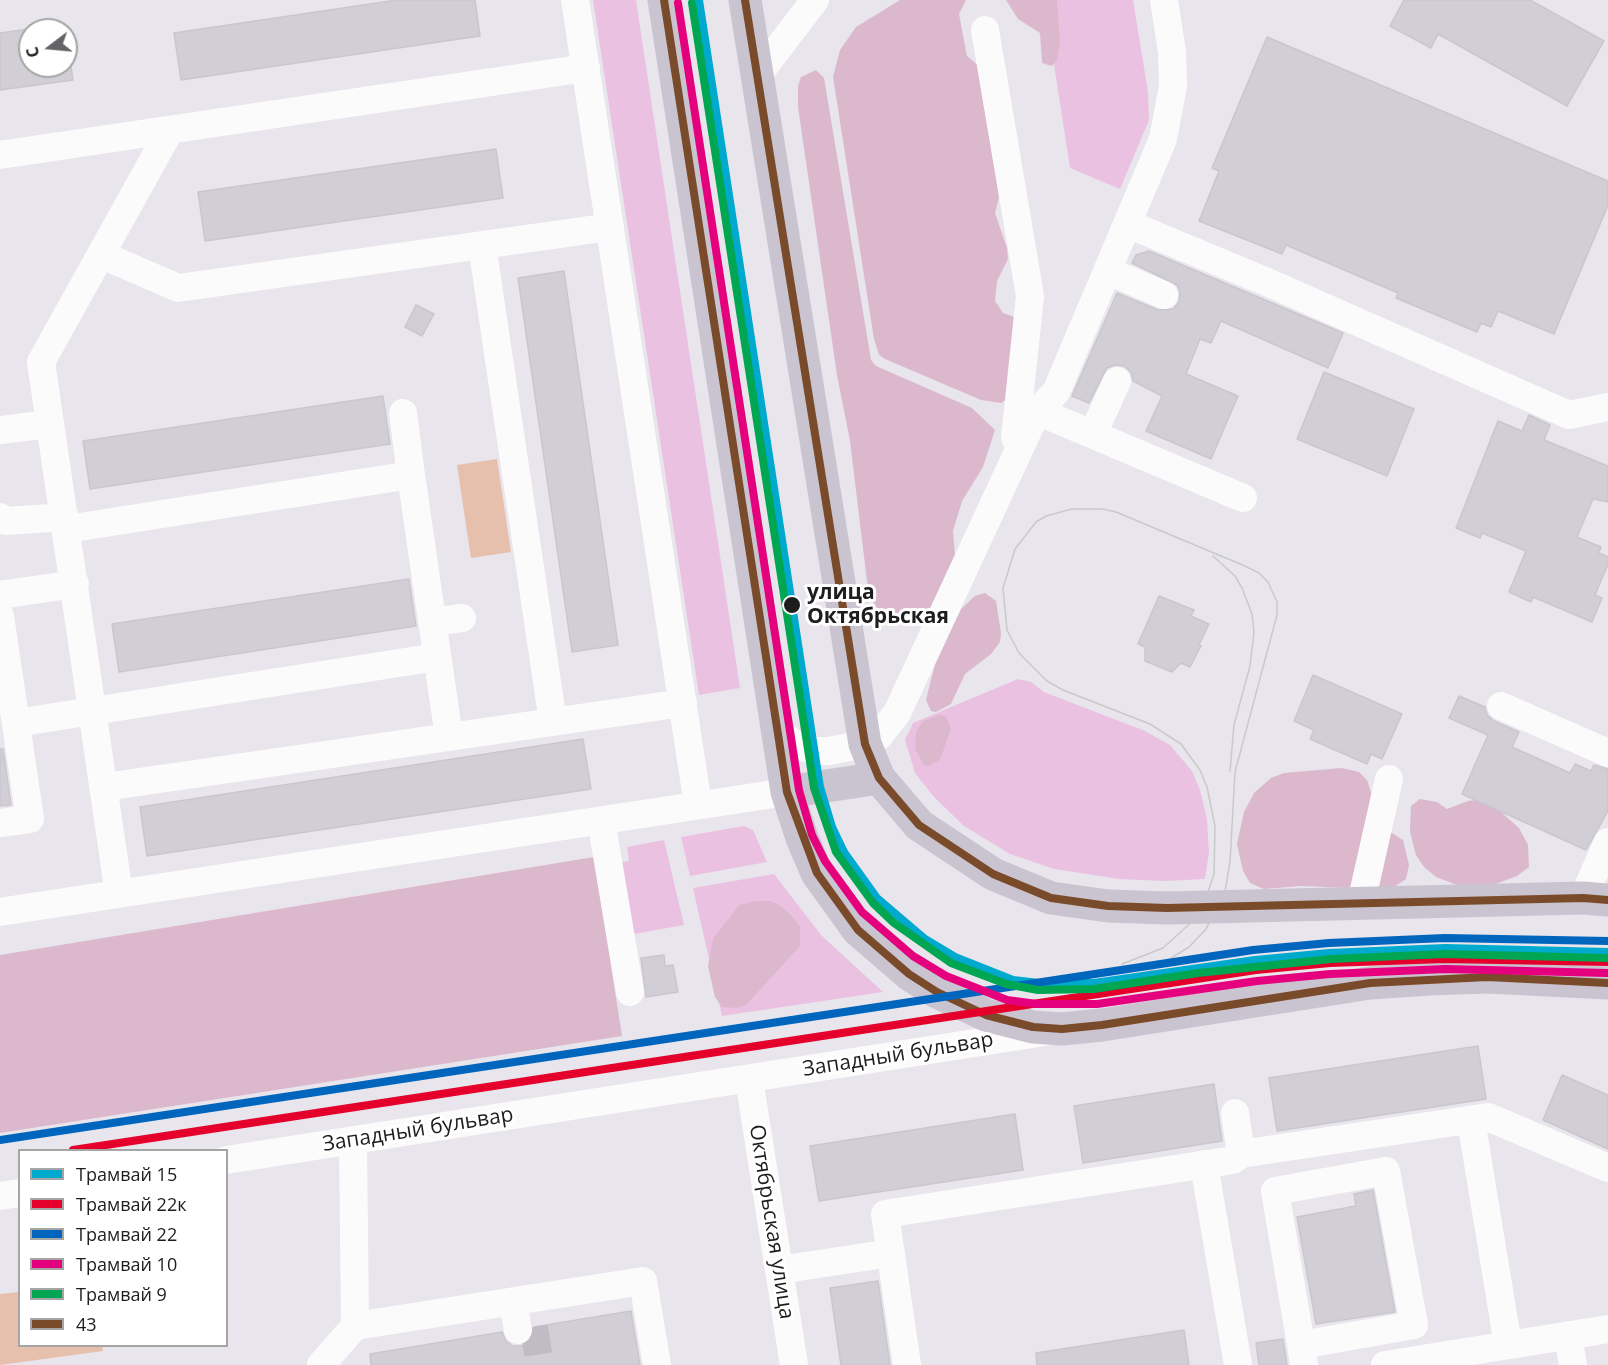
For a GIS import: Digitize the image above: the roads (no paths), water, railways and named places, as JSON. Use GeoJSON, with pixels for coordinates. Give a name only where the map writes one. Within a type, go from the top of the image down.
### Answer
{"type":"FeatureCollection","features":[{"type":"Feature","properties":{"kind":"main road"},"geometry":{"type":"LineString","coordinates":[[664,0],[788,792],[802,838],[817,873],[858,930],[909,974],[959,1004],[1010,1023],[1062,1029]]}},
{"type":"Feature","properties":{"kind":"main road"},"geometry":{"type":"LineString","coordinates":[[745,0],[865,744],[879,778],[919,825],[993,874],[1051,898],[1108,906],[1167,908],[1595,899]]}},
{"type":"Feature","properties":{"kind":"main road"},"geometry":{"type":"LineString","coordinates":[[788,792],[879,778]]}},
{"type":"Feature","properties":{"kind":"main road","name":"Западный бульвар"},"geometry":{"type":"LineString","coordinates":[[1062,1029],[1102,1025],[1370,983],[1487,977],[1608,983]]}},
{"type":"Feature","properties":{"kind":"street"},"geometry":{"type":"LineString","coordinates":[[575,0],[699,806]]}},
{"type":"Feature","properties":{"kind":"street"},"geometry":{"type":"LineString","coordinates":[[757,76],[815,0]]}},
{"type":"Feature","properties":{"kind":"street"},"geometry":{"type":"LineString","coordinates":[[778,731],[793,744],[814,751],[865,744],[879,735],[897,713],[1037,411],[1056,392],[1163,139],[1173,86],[1172,52],[1164,0]]}},
{"type":"Feature","properties":{"kind":"street"},"geometry":{"type":"LineString","coordinates":[[985,30],[1030,296],[1012,464]]}},
{"type":"Feature","properties":{"kind":"street"},"geometry":{"type":"LineString","coordinates":[[0,155],[586,68]]}},
{"type":"Feature","properties":{"kind":"street"},"geometry":{"type":"LineString","coordinates":[[119,894],[94,711],[41,362],[170,130]]}},
{"type":"Feature","properties":{"kind":"street"},"geometry":{"type":"LineString","coordinates":[[1128,224],[1569,414],[1608,407]]}},
{"type":"Feature","properties":{"kind":"street"},"geometry":{"type":"LineString","coordinates":[[102,255],[178,288],[610,227]]}},
{"type":"Feature","properties":{"kind":"street"},"geometry":{"type":"LineString","coordinates":[[483,245],[553,722]]}},
{"type":"Feature","properties":{"kind":"street"},"geometry":{"type":"LineString","coordinates":[[1108,271],[1164,295]]}},
{"type":"Feature","properties":{"kind":"street"},"geometry":{"type":"LineString","coordinates":[[1093,434],[1117,381]]}},
{"type":"Feature","properties":{"kind":"street"},"geometry":{"type":"LineString","coordinates":[[1037,411],[1243,498]]}},
{"type":"Feature","properties":{"kind":"street"},"geometry":{"type":"LineString","coordinates":[[403,414],[449,737]]}},
{"type":"Feature","properties":{"kind":"street"},"geometry":{"type":"LineString","coordinates":[[0,430],[49,424]]}},
{"type":"Feature","properties":{"kind":"street"},"geometry":{"type":"LineString","coordinates":[[0,517],[6,521],[66,523],[411,475]]}},
{"type":"Feature","properties":{"kind":"street"},"geometry":{"type":"LineString","coordinates":[[0,595],[75,584]]}},
{"type":"Feature","properties":{"kind":"street"},"geometry":{"type":"LineString","coordinates":[[0,616],[30,819],[0,823]]}},
{"type":"Feature","properties":{"kind":"street"},"geometry":{"type":"LineString","coordinates":[[432,622],[462,618]]}},
{"type":"Feature","properties":{"kind":"street"},"geometry":{"type":"LineString","coordinates":[[16,723],[437,657]]}},
{"type":"Feature","properties":{"kind":"street"},"geometry":{"type":"LineString","coordinates":[[105,787],[683,703]]}},
{"type":"Feature","properties":{"kind":"street"},"geometry":{"type":"LineString","coordinates":[[1501,706],[1608,753]]}},
{"type":"Feature","properties":{"kind":"street"},"geometry":{"type":"LineString","coordinates":[[843,783],[865,744]]}},
{"type":"Feature","properties":{"kind":"street"},"geometry":{"type":"LineString","coordinates":[[1361,903],[1389,779]]}},
{"type":"Feature","properties":{"kind":"street"},"geometry":{"type":"LineString","coordinates":[[0,912],[788,792]]}},
{"type":"Feature","properties":{"kind":"street"},"geometry":{"type":"LineString","coordinates":[[601,819],[630,992]]}},
{"type":"Feature","properties":{"kind":"street"},"geometry":{"type":"LineString","coordinates":[[1595,899],[1608,842]]}},
{"type":"Feature","properties":{"kind":"street","name":"Западный бульвар"},"geometry":{"type":"LineString","coordinates":[[228,1160],[1062,1029]]}},
{"type":"Feature","properties":{"kind":"street","name":"Октябрьская улица"},"geometry":{"type":"LineString","coordinates":[[749,1079],[794,1365]]}},
{"type":"Feature","properties":{"kind":"street"},"geometry":{"type":"LineString","coordinates":[[1235,1113],[1241,1154]]}},
{"type":"Feature","properties":{"kind":"street"},"geometry":{"type":"LineString","coordinates":[[907,1365],[885,1214],[1233,1160],[1241,1154],[1488,1117],[1608,1168]]}},
{"type":"Feature","properties":{"kind":"street"},"geometry":{"type":"LineString","coordinates":[[1471,1120],[1508,1345]]}},
{"type":"Feature","properties":{"kind":"street"},"geometry":{"type":"LineString","coordinates":[[352,1141],[355,1326]]}},
{"type":"Feature","properties":{"kind":"street"},"geometry":{"type":"LineString","coordinates":[[1204,1164],[1238,1365]]}},
{"type":"Feature","properties":{"kind":"street"},"geometry":{"type":"LineString","coordinates":[[1386,1172],[1414,1325],[1302,1355],[1275,1191],[1386,1172]]}},
{"type":"Feature","properties":{"kind":"street"},"geometry":{"type":"LineString","coordinates":[[0,1196],[18,1193]]}},
{"type":"Feature","properties":{"kind":"street"},"geometry":{"type":"LineString","coordinates":[[779,1270],[891,1253]]}},
{"type":"Feature","properties":{"kind":"street"},"geometry":{"type":"LineString","coordinates":[[321,1365],[355,1326],[643,1281],[657,1365]]}},
{"type":"Feature","properties":{"kind":"street"},"geometry":{"type":"LineString","coordinates":[[521,1301],[526,1328]]}},
{"type":"Feature","properties":{"kind":"street"},"geometry":{"type":"LineString","coordinates":[[1385,1365],[1608,1329]]}},
{"type":"Feature","properties":{"kind":"street"},"geometry":{"type":"LineString","coordinates":[[1568,1335],[1573,1365]]}},
{"type":"Feature","properties":{"kind":"tunnel"},"geometry":{"type":"LineString","coordinates":[[534,1327],[540,1365]]}},
{"type":"Feature","properties":{"kind":"tram line","name":"15"},"geometry":{"type":"LineString","coordinates":[[699,0],[820,787],[832,827],[844,852],[877,898],[925,939],[955,957],[1013,980],[1039,983],[1094,983],[1255,960],[1329,953],[1445,948],[1608,952]]}},
{"type":"Feature","properties":{"kind":"tram line","name":"10"},"geometry":{"type":"LineString","coordinates":[[678,3],[799,790],[812,835],[825,861],[862,912],[913,956],[946,976],[1007,1000],[1037,1004],[1097,1004],[1257,981],[1330,974],[1445,969],[1607,973]]}},
{"type":"Feature","properties":{"kind":"tram line","name":"9"},"geometry":{"type":"LineString","coordinates":[[692,3],[814,788],[836,852],[873,903],[894,923],[951,963],[1006,984],[1038,990],[1094,989],[1198,973],[1331,959],[1445,954],[1607,958]]}},
{"type":"Feature","properties":{"kind":"tram line"},"geometry":{"type":"LineString","coordinates":[[1122,964],[1163,948],[1196,918],[1203,907],[1214,874],[1215,826],[1207,787],[1200,770],[1181,744],[1150,724],[1063,690],[1047,681],[1019,653],[1007,630],[1003,588],[1015,549],[1036,522],[1046,516],[1072,509],[1103,509],[1116,512],[1245,566],[1259,573],[1268,582],[1277,602],[1277,615],[1235,772],[1230,862],[1225,892],[1206,929],[1189,947],[1150,971],[1124,978]]}},
{"type":"Feature","properties":{"kind":"tram line"},"geometry":{"type":"LineString","coordinates":[[1213,556],[1235,576],[1242,588],[1252,614],[1254,632],[1250,666],[1234,725],[1230,771]]}},
{"type":"Feature","properties":{"kind":"tram line","name":"22"},"geometry":{"type":"LineString","coordinates":[[0,1140],[1253,950],[1329,943],[1445,938],[1608,941]]}},
{"type":"Feature","properties":{"kind":"tram line","name":"22к"},"geometry":{"type":"LineString","coordinates":[[80,1149],[1256,970],[1330,963],[1445,959],[1608,962]]}},
{"type":"Feature","properties":{"kind":"place","name":"улица Октябрьская"},"geometry":{"type":"Point","coordinates":[792,605]}}]}
